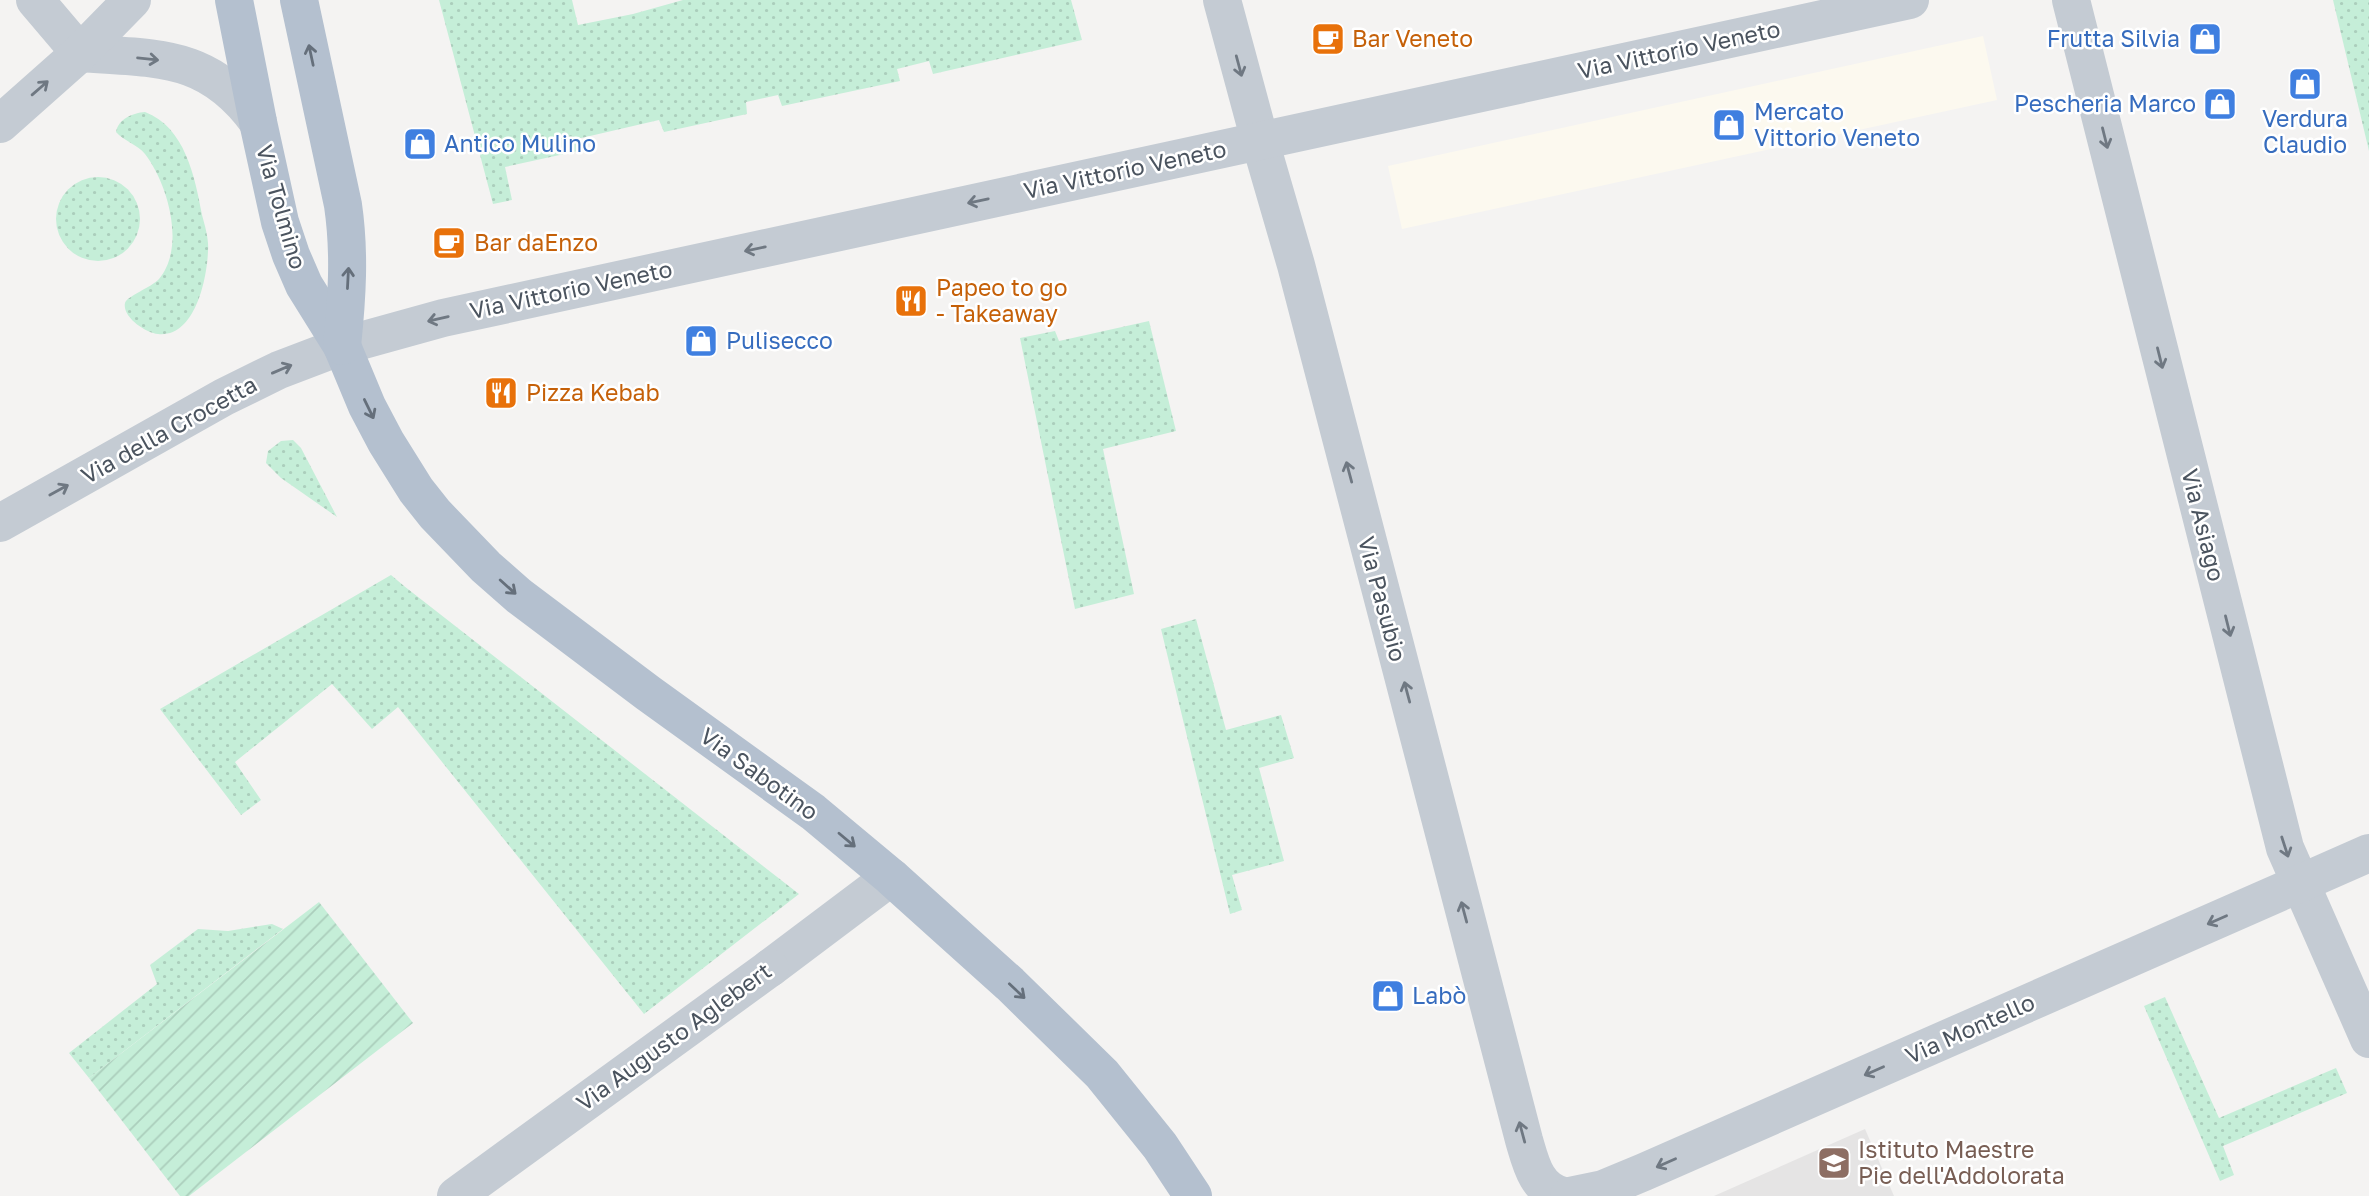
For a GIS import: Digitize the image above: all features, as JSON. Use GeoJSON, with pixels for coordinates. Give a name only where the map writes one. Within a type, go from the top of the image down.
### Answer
{"type":"FeatureCollection","features":[{"type":"Feature","properties":{"kind":"main road","name":"Via Tolmino"},"geometry":{"type":"LineString","coordinates":[[234,0],[258,122],[290,255],[304,285],[342,346]]}},
{"type":"Feature","properties":{"kind":"main road"},"geometry":{"type":"LineString","coordinates":[[299,0],[344,205],[349,272],[342,346]]}},
{"type":"Feature","properties":{"kind":"main road","name":"Via Sabotino"},"geometry":{"type":"LineString","coordinates":[[342,346],[367,406],[399,464],[435,514],[486,568],[627,677],[813,812],[891,877],[1010,984],[1095,1066],[1140,1120],[1193,1196]]}},
{"type":"Feature","properties":{"kind":"street"},"geometry":{"type":"LineString","coordinates":[[35,0],[80,53],[150,58],[200,69],[233,93],[258,122]]}},
{"type":"Feature","properties":{"kind":"street"},"geometry":{"type":"LineString","coordinates":[[0,124],[80,53],[132,0]]}},
{"type":"Feature","properties":{"kind":"street","name":"Via Pasubio"},"geometry":{"type":"LineString","coordinates":[[1223,0],[1296,265],[1524,1140],[1534,1174],[1561,1195]]}},
{"type":"Feature","properties":{"kind":"street","name":"Via Vittorio Veneto"},"geometry":{"type":"LineString","coordinates":[[342,346],[443,318],[1910,0]]}},
{"type":"Feature","properties":{"kind":"street","name":"Via Asiago"},"geometry":{"type":"LineString","coordinates":[[2071,0],[2285,848],[2369,1039]]}},
{"type":"Feature","properties":{"kind":"street","name":"Via della Crocetta"},"geometry":{"type":"LineString","coordinates":[[0,523],[224,397],[279,370],[342,346]]}},
{"type":"Feature","properties":{"kind":"street","name":"Via Montello"},"geometry":{"type":"LineString","coordinates":[[1561,1195],[1603,1189],[1644,1172],[2369,853]]}},
{"type":"Feature","properties":{"kind":"street","name":"Via Augusto Aglebert"},"geometry":{"type":"LineString","coordinates":[[456,1196],[891,877]]}},
{"type":"Feature","properties":{"kind":"shaded area","name":"Mercato Vittorio Veneto"},"geometry":{"type":"Polygon","coordinates":[[[1983,36],[1997,100],[1402,229],[1388,166],[1983,36]]]}},
{"type":"Feature","properties":{"kind":"shaded area","name":"Istituto Maestre Pie dell'Addolorata"},"geometry":{"type":"Polygon","coordinates":[[[1865,1129],[1894,1196],[1714,1196],[1865,1129]]]}},
{"type":"Feature","properties":{"kind":"green space"},"geometry":{"type":"Polygon","coordinates":[[[439,0],[572,0],[578,25],[683,0],[1071,0],[1082,40],[933,74],[929,61],[897,69],[900,81],[782,106],[778,95],[746,102],[747,114],[664,132],[659,120],[577,139],[578,151],[505,167],[512,200],[493,204],[439,0]]]}},
{"type":"Feature","properties":{"kind":"green space"},"geometry":{"type":"Polygon","coordinates":[[[2333,0],[2369,0],[2369,151],[2333,0]]]}},
{"type":"Feature","properties":{"kind":"green space"},"geometry":{"type":"Polygon","coordinates":[[[145,112],[170,129],[186,155],[196,185],[208,242],[205,276],[196,304],[190,317],[171,333],[147,331],[131,319],[125,308],[127,300],[159,279],[167,266],[171,250],[171,216],[161,182],[145,154],[116,132],[117,127],[127,118],[145,112]]]}},
{"type":"Feature","properties":{"kind":"green space"},"geometry":{"type":"Polygon","coordinates":[[[98,177],[114,180],[128,189],[137,203],[140,219],[137,235],[128,249],[114,258],[98,261],[82,258],[68,249],[59,235],[56,219],[59,203],[68,189],[82,180],[98,177]]]}},
{"type":"Feature","properties":{"kind":"green space"},"geometry":{"type":"Polygon","coordinates":[[[1149,321],[1176,431],[1103,449],[1134,594],[1075,609],[1020,338],[1055,331],[1059,341],[1149,321]]]}},
{"type":"Feature","properties":{"kind":"green space"},"geometry":{"type":"Polygon","coordinates":[[[293,440],[301,448],[337,517],[281,478],[266,463],[268,451],[281,441],[293,440]]]}},
{"type":"Feature","properties":{"kind":"green space"},"geometry":{"type":"Polygon","coordinates":[[[391,575],[799,894],[644,1014],[398,707],[372,729],[332,684],[235,762],[261,800],[241,815],[160,709],[391,575]]]}},
{"type":"Feature","properties":{"kind":"green space"},"geometry":{"type":"Polygon","coordinates":[[[1196,619],[1226,730],[1281,715],[1294,758],[1259,768],[1284,861],[1232,875],[1242,910],[1230,914],[1161,629],[1196,619]]]}},
{"type":"Feature","properties":{"kind":"green space"},"geometry":{"type":"Polygon","coordinates":[[[319,902],[413,1023],[189,1196],[180,1196],[89,1078],[319,902]]]}},
{"type":"Feature","properties":{"kind":"green space"},"geometry":{"type":"Polygon","coordinates":[[[272,924],[283,929],[89,1078],[69,1053],[157,984],[150,965],[198,929],[228,931],[272,924]]]}},
{"type":"Feature","properties":{"kind":"green space"},"geometry":{"type":"Polygon","coordinates":[[[2165,997],[2219,1118],[2336,1068],[2347,1093],[2223,1146],[2234,1175],[2220,1181],[2144,1006],[2165,997]]]}},
{"type":"Feature","properties":{"kind":"place","name":"Bar Veneto"},"geometry":{"type":"Point","coordinates":[1328,39]}},
{"type":"Feature","properties":{"kind":"place","name":"Frutta Silvia"},"geometry":{"type":"Point","coordinates":[2205,39]}},
{"type":"Feature","properties":{"kind":"place","name":"Verdura Claudio"},"geometry":{"type":"Point","coordinates":[2305,84]}},
{"type":"Feature","properties":{"kind":"place","name":"Pescheria Marco"},"geometry":{"type":"Point","coordinates":[2220,104]}},
{"type":"Feature","properties":{"kind":"place","name":"Mercato Vittorio Veneto"},"geometry":{"type":"Point","coordinates":[1729,125]}},
{"type":"Feature","properties":{"kind":"place","name":"Antico Mulino"},"geometry":{"type":"Point","coordinates":[420,144]}},
{"type":"Feature","properties":{"kind":"place","name":"Bar daEnzo"},"geometry":{"type":"Point","coordinates":[449,243]}},
{"type":"Feature","properties":{"kind":"place","name":"Papeo to go - Takeaway"},"geometry":{"type":"Point","coordinates":[911,301]}},
{"type":"Feature","properties":{"kind":"place","name":"Pulisecco"},"geometry":{"type":"Point","coordinates":[701,341]}},
{"type":"Feature","properties":{"kind":"place","name":"Pizza Kebab"},"geometry":{"type":"Point","coordinates":[501,393]}},
{"type":"Feature","properties":{"kind":"place","name":"Labò"},"geometry":{"type":"Point","coordinates":[1388,996]}},
{"type":"Feature","properties":{"kind":"place","name":"Istituto Maestre Pie dell'Addolorata"},"geometry":{"type":"Point","coordinates":[1834,1163]}}]}
